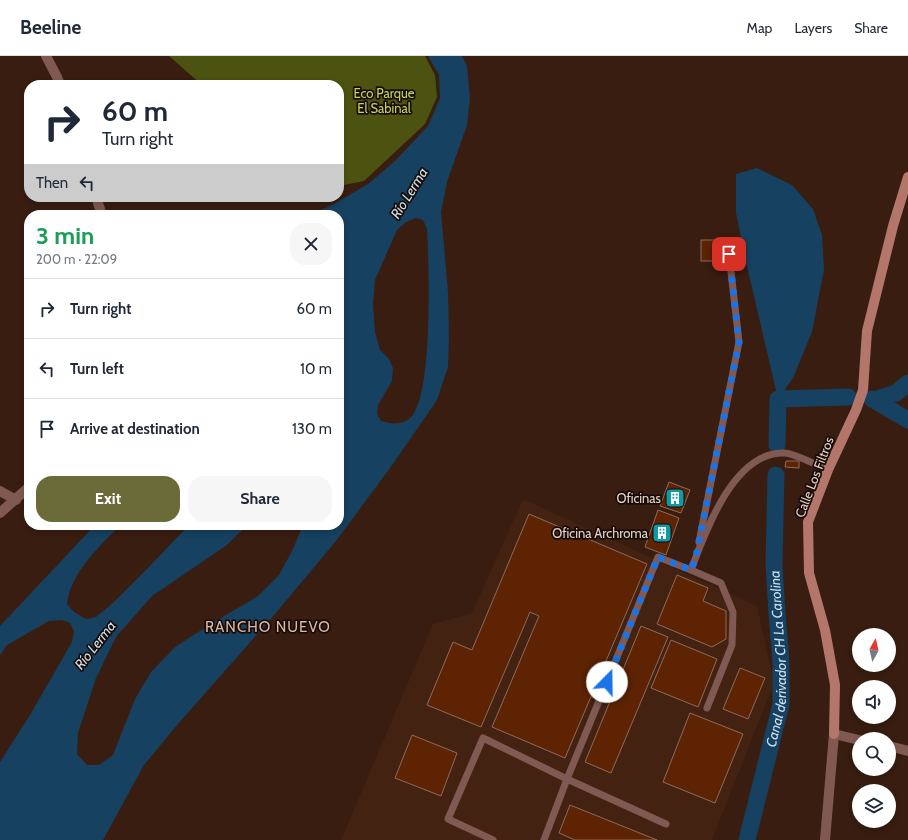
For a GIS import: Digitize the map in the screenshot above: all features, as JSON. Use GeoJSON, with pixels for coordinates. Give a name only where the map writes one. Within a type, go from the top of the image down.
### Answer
{"type":"FeatureCollection","features":[{"type":"Feature","properties":{"kind":"street"},"geometry":{"type":"LineString","coordinates":[[46,56],[58,80]]}},
{"type":"Feature","properties":{"kind":"street","name":"Calle Los Filtros"},"geometry":{"type":"LineString","coordinates":[[825,840],[834,734],[835,685],[825,630],[808,573],[808,522],[828,470],[856,410],[863,390],[867,331],[893,226],[908,177]]}},
{"type":"Feature","properties":{"kind":"street"},"geometry":{"type":"LineString","coordinates":[[0,491],[16,500]]}},
{"type":"Feature","properties":{"kind":"street"},"geometry":{"type":"LineString","coordinates":[[0,513],[24,492]]}},
{"type":"Feature","properties":{"kind":"street"},"geometry":{"type":"LineString","coordinates":[[834,734],[852,738]]}},
{"type":"Feature","properties":{"kind":"street"},"geometry":{"type":"LineString","coordinates":[[896,748],[908,751]]}},
{"type":"Feature","properties":{"kind":"lane"},"geometry":{"type":"LineString","coordinates":[[696,556],[739,342],[729,254],[717,252]]}},
{"type":"Feature","properties":{"kind":"lane"},"geometry":{"type":"LineString","coordinates":[[691,570],[720,502],[735,481],[752,464],[767,455],[786,453],[828,470]]}},
{"type":"Feature","properties":{"kind":"lane"},"geometry":{"type":"LineString","coordinates":[[544,840],[567,779],[658,557],[721,583],[733,612],[732,645],[707,708]]}},
{"type":"Feature","properties":{"kind":"lane"},"geometry":{"type":"LineString","coordinates":[[493,840],[448,819],[482,738],[666,824]]}},
{"type":"Feature","properties":{"kind":"shaded area"},"geometry":{"type":"Polygon","coordinates":[[[523,499],[757,606],[774,683],[712,840],[341,840],[433,624],[472,613],[523,499]]]}},
{"type":"Feature","properties":{"kind":"green space","name":"Eco Parque El Sabinal"},"geometry":{"type":"Polygon","coordinates":[[[169,56],[425,56],[435,75],[437,97],[425,124],[364,181],[344,185],[344,80],[196,80],[169,56]]]}},
{"type":"Feature","properties":{"kind":"water","name":"Río Lerma"},"geometry":{"type":"Polygon","coordinates":[[[428,56],[462,56],[467,66],[470,99],[467,125],[447,182],[441,212],[448,292],[449,338],[448,367],[437,400],[393,464],[336,541],[144,765],[103,840],[0,840],[0,762],[30,715],[72,642],[74,631],[70,623],[62,620],[49,621],[7,645],[0,655],[0,626],[90,530],[116,530],[87,561],[69,593],[67,604],[74,612],[86,619],[96,617],[114,602],[184,530],[242,530],[227,545],[152,596],[116,637],[96,678],[78,733],[77,754],[87,765],[99,765],[113,755],[135,699],[151,672],[175,647],[258,596],[279,575],[293,549],[301,530],[344,530],[344,210],[321,210],[337,202],[344,202],[344,198],[368,184],[395,161],[428,126],[440,98],[439,75],[428,56]],[[416,218],[406,222],[397,230],[375,280],[373,304],[375,332],[380,350],[389,359],[393,368],[392,381],[378,405],[377,414],[381,421],[389,423],[401,423],[409,419],[419,402],[427,355],[429,298],[427,229],[423,220],[416,218]]]}},
{"type":"Feature","properties":{"kind":"water"},"geometry":{"type":"Polygon","coordinates":[[[757,168],[792,185],[813,209],[822,235],[824,270],[812,332],[793,378],[778,399],[736,213],[736,174],[757,168]]]}},
{"type":"Feature","properties":{"kind":"building"},"geometry":{"type":"Polygon","coordinates":[[[701,240],[715,240],[715,261],[701,261],[701,240]]]}},
{"type":"Feature","properties":{"kind":"building"},"geometry":{"type":"Polygon","coordinates":[[[786,461],[799,461],[799,468],[785,467],[786,461]]]}},
{"type":"Feature","properties":{"kind":"building","name":"Oficinas"},"geometry":{"type":"Polygon","coordinates":[[[669,482],[690,490],[681,513],[660,506],[669,482]]]}},
{"type":"Feature","properties":{"kind":"building","name":"Oficina Archroma"},"geometry":{"type":"Polygon","coordinates":[[[658,510],[679,518],[666,555],[645,547],[658,510]]]}},
{"type":"Feature","properties":{"kind":"building"},"geometry":{"type":"Polygon","coordinates":[[[529,514],[647,564],[565,758],[492,727],[539,616],[530,612],[481,727],[427,705],[453,642],[472,650],[529,514]]]}},
{"type":"Feature","properties":{"kind":"building"},"geometry":{"type":"Polygon","coordinates":[[[677,575],[708,588],[703,601],[726,611],[726,639],[712,647],[657,624],[677,575]]]}},
{"type":"Feature","properties":{"kind":"building"},"geometry":{"type":"Polygon","coordinates":[[[641,626],[668,637],[611,773],[585,762],[641,626]]]}},
{"type":"Feature","properties":{"kind":"building"},"geometry":{"type":"Polygon","coordinates":[[[671,640],[717,659],[698,707],[651,688],[671,640]]]}},
{"type":"Feature","properties":{"kind":"building"},"geometry":{"type":"Polygon","coordinates":[[[740,668],[765,678],[748,719],[723,709],[740,668]]]}},
{"type":"Feature","properties":{"kind":"building"},"geometry":{"type":"Polygon","coordinates":[[[690,713],[743,734],[715,803],[663,782],[690,713]]]}},
{"type":"Feature","properties":{"kind":"building"},"geometry":{"type":"Polygon","coordinates":[[[412,735],[457,753],[441,796],[395,778],[412,735]]]}},
{"type":"Feature","properties":{"kind":"building"},"geometry":{"type":"Polygon","coordinates":[[[570,805],[657,840],[575,840],[559,833],[570,805]]]}},
{"type":"Feature","properties":{"kind":"waterway"},"geometry":{"type":"LineString","coordinates":[[874,400],[896,393],[908,383]]}},
{"type":"Feature","properties":{"kind":"waterway"},"geometry":{"type":"LineString","coordinates":[[777,445],[778,399],[848,397]]}},
{"type":"Feature","properties":{"kind":"waterway"},"geometry":{"type":"LineString","coordinates":[[872,399],[908,420]]}},
{"type":"Feature","properties":{"kind":"waterway","name":"Canal derivador CH La Carolina"},"geometry":{"type":"LineString","coordinates":[[747,840],[781,704],[781,662],[774,564],[776,475]]}},
{"type":"Feature","properties":{"kind":"place","name":"Oficinas"},"geometry":{"type":"Point","coordinates":[675,498]}},
{"type":"Feature","properties":{"kind":"place","name":"Oficina Archroma"},"geometry":{"type":"Point","coordinates":[662,533]}},
{"type":"Feature","properties":{"kind":"district","name":"RANCHO NUEVO"},"geometry":{"type":"Point","coordinates":[268,627]}},
{"type":"Feature","properties":{"kind":"route"},"geometry":{"type":"LineString","coordinates":[[607,682],[658,557],[691,570],[696,556],[739,342],[729,254]]}}]}
